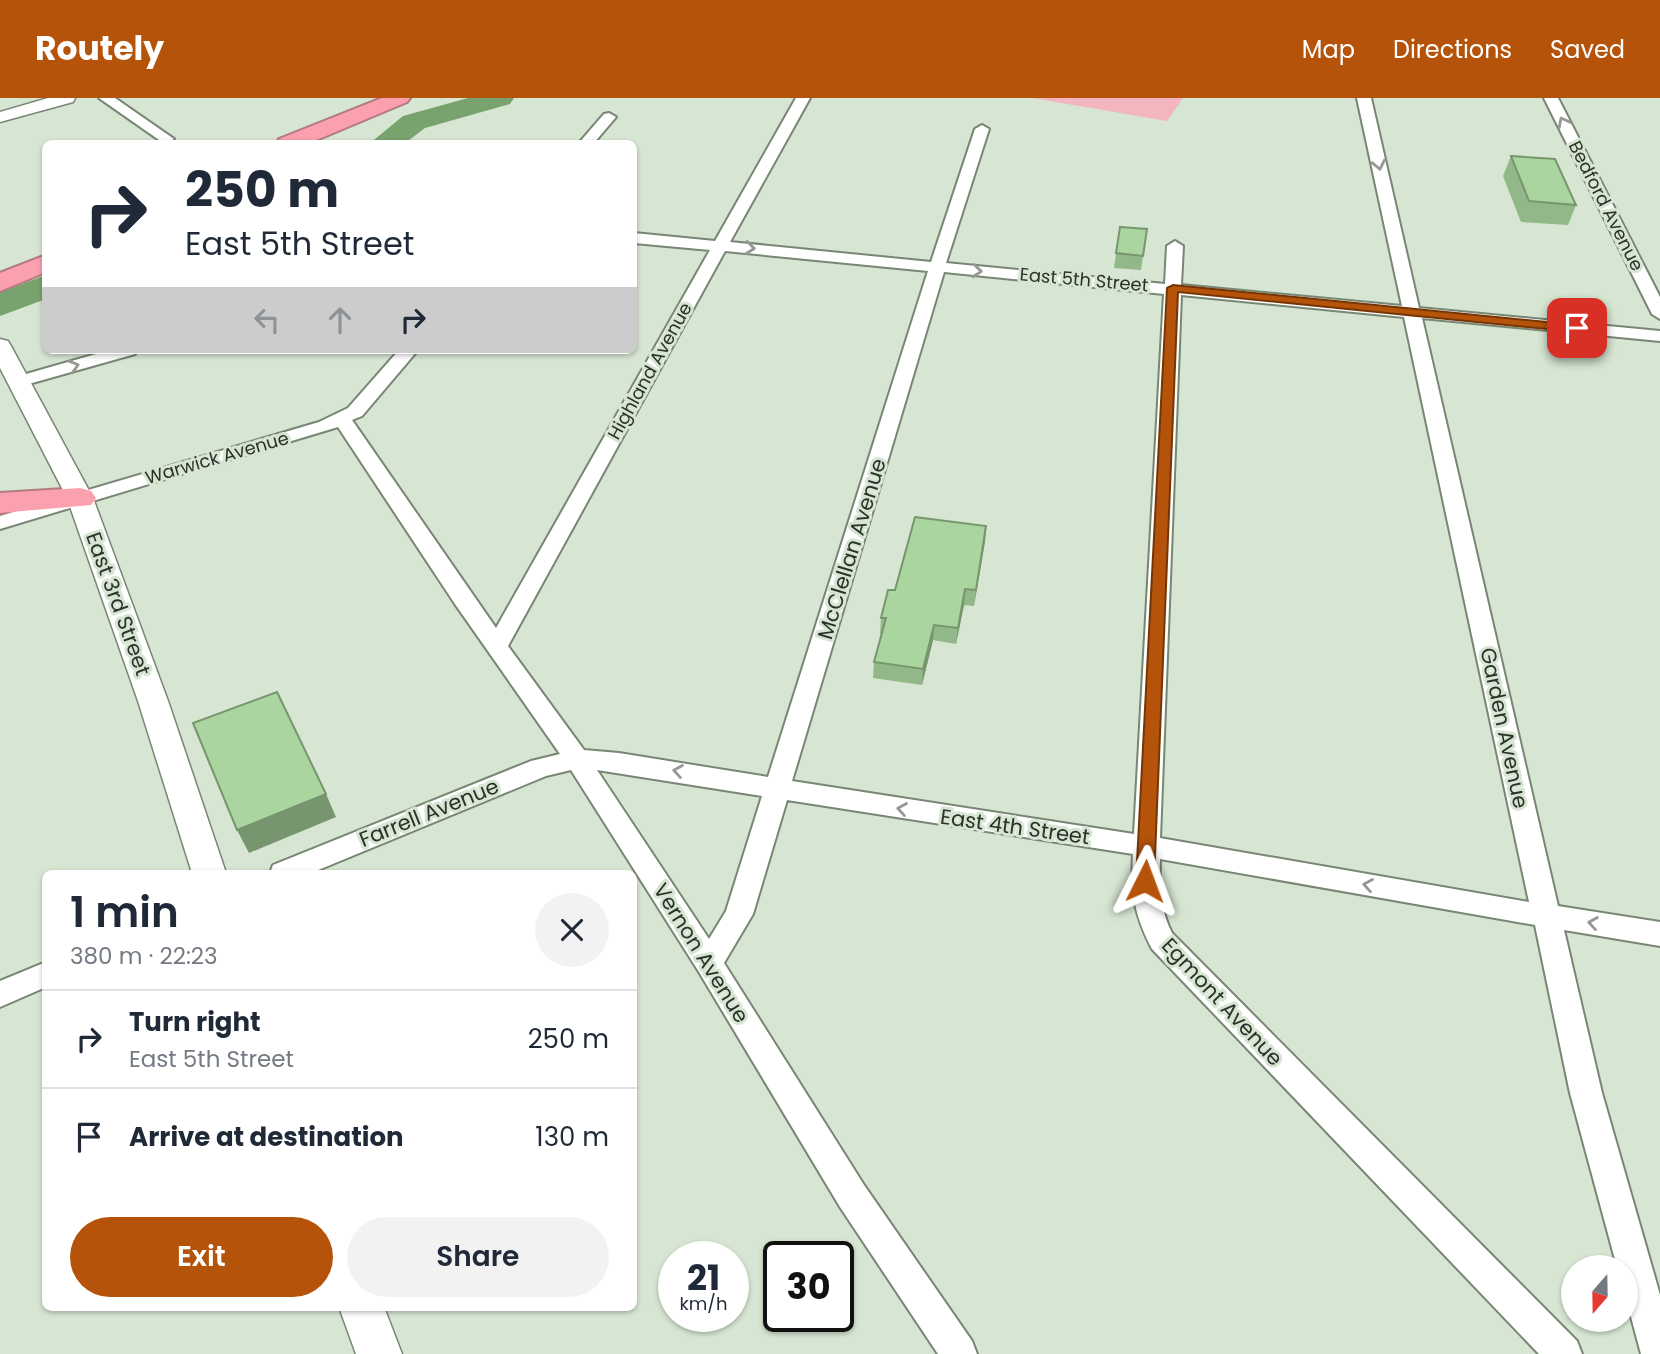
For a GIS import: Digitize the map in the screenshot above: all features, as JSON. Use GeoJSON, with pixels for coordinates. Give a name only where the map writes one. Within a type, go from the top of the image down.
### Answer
{"type":"FeatureCollection","features":[{"type":"Feature","properties":{"kind":"highway"},"geometry":{"type":"LineString","coordinates":[[296,140],[393,98]]}},
{"type":"Feature","properties":{"kind":"highway"},"geometry":{"type":"LineString","coordinates":[[372,108],[400,98]]}},
{"type":"Feature","properties":{"kind":"highway"},"geometry":{"type":"LineString","coordinates":[[324,140],[424,99]]}},
{"type":"Feature","properties":{"kind":"highway"},"geometry":{"type":"LineString","coordinates":[[0,270],[42,251]]}},
{"type":"Feature","properties":{"kind":"highway"},"geometry":{"type":"LineString","coordinates":[[0,283],[42,264]]}},
{"type":"Feature","properties":{"kind":"highway"},"geometry":{"type":"LineString","coordinates":[[0,503],[79,498]]}},
{"type":"Feature","properties":{"kind":"street"},"geometry":{"type":"LineString","coordinates":[[0,117],[67,98]]}},
{"type":"Feature","properties":{"kind":"street"},"geometry":{"type":"LineString","coordinates":[[106,98],[167,139]]}},
{"type":"Feature","properties":{"kind":"street","name":"Highland Avenue"},"geometry":{"type":"LineString","coordinates":[[498,644],[803,98]]}},
{"type":"Feature","properties":{"kind":"street","name":"Garden Avenue"},"geometry":{"type":"LineString","coordinates":[[1364,98],[1586,1093],[1659,1354]]}},
{"type":"Feature","properties":{"kind":"street","name":"Bedford Avenue"},"geometry":{"type":"LineString","coordinates":[[1551,98],[1660,314]]}},
{"type":"Feature","properties":{"kind":"street"},"geometry":{"type":"LineString","coordinates":[[589,140],[609,117]]}},
{"type":"Feature","properties":{"kind":"street","name":"McClellan Avenue"},"geometry":{"type":"LineString","coordinates":[[709,963],[739,914],[958,199],[982,129]]}},
{"type":"Feature","properties":{"kind":"street","name":"East 5th Street"},"geometry":{"type":"LineString","coordinates":[[637,238],[1660,336]]}},
{"type":"Feature","properties":{"kind":"street","name":"Egmont Avenue"},"geometry":{"type":"LineString","coordinates":[[1175,246],[1145,881],[1151,919],[1162,942],[1564,1354]]}},
{"type":"Feature","properties":{"kind":"street","name":"East 3rd Street"},"geometry":{"type":"LineString","coordinates":[[3,351],[79,498],[153,701],[208,870]]}},
{"type":"Feature","properties":{"kind":"street"},"geometry":{"type":"LineString","coordinates":[[18,382],[115,354]]}},
{"type":"Feature","properties":{"kind":"street","name":"Warwick Avenue"},"geometry":{"type":"LineString","coordinates":[[0,523],[326,426],[355,412],[405,354]]}},
{"type":"Feature","properties":{"kind":"street","name":"Vernon Avenue"},"geometry":{"type":"LineString","coordinates":[[342,419],[463,599],[498,644],[577,759],[709,963],[852,1196],[958,1354]]}},
{"type":"Feature","properties":{"kind":"street","name":"East 4th Street"},"geometry":{"type":"LineString","coordinates":[[577,759],[619,762],[942,816],[1147,846],[1660,934]]}},
{"type":"Feature","properties":{"kind":"street","name":"Farrell Avenue"},"geometry":{"type":"LineString","coordinates":[[291,870],[528,773],[577,759]]}},
{"type":"Feature","properties":{"kind":"street"},"geometry":{"type":"LineString","coordinates":[[0,993],[42,976]]}},
{"type":"Feature","properties":{"kind":"street"},"geometry":{"type":"LineString","coordinates":[[363,1311],[379,1354]]}},
{"type":"Feature","properties":{"kind":"shaded area"},"geometry":{"type":"Polygon","coordinates":[[[1032,98],[1183,98],[1167,121],[1032,98]]]}},
{"type":"Feature","properties":{"kind":"building"},"geometry":{"type":"Polygon","coordinates":[[[1511,156],[1555,159],[1576,205],[1529,201],[1511,156]]]}},
{"type":"Feature","properties":{"kind":"building"},"geometry":{"type":"Polygon","coordinates":[[[1120,227],[1147,229],[1143,256],[1116,253],[1120,227]]]}},
{"type":"Feature","properties":{"kind":"building"},"geometry":{"type":"Polygon","coordinates":[[[915,517],[986,526],[976,590],[965,589],[958,628],[934,625],[923,669],[874,662],[886,618],[881,618],[888,590],[895,590],[915,517]]]}},
{"type":"Feature","properties":{"kind":"building"},"geometry":{"type":"Polygon","coordinates":[[[277,692],[326,794],[237,830],[193,723],[277,692]]]}},
{"type":"Feature","properties":{"kind":"waterway"},"geometry":{"type":"LineString","coordinates":[[389,140],[414,122],[500,98]]}},
{"type":"Feature","properties":{"kind":"waterway"},"geometry":{"type":"LineString","coordinates":[[0,305],[42,288]]}},
{"type":"Feature","properties":{"kind":"route"},"geometry":{"type":"LineString","coordinates":[[1145,881],[1173,288],[1577,328]]}}]}
